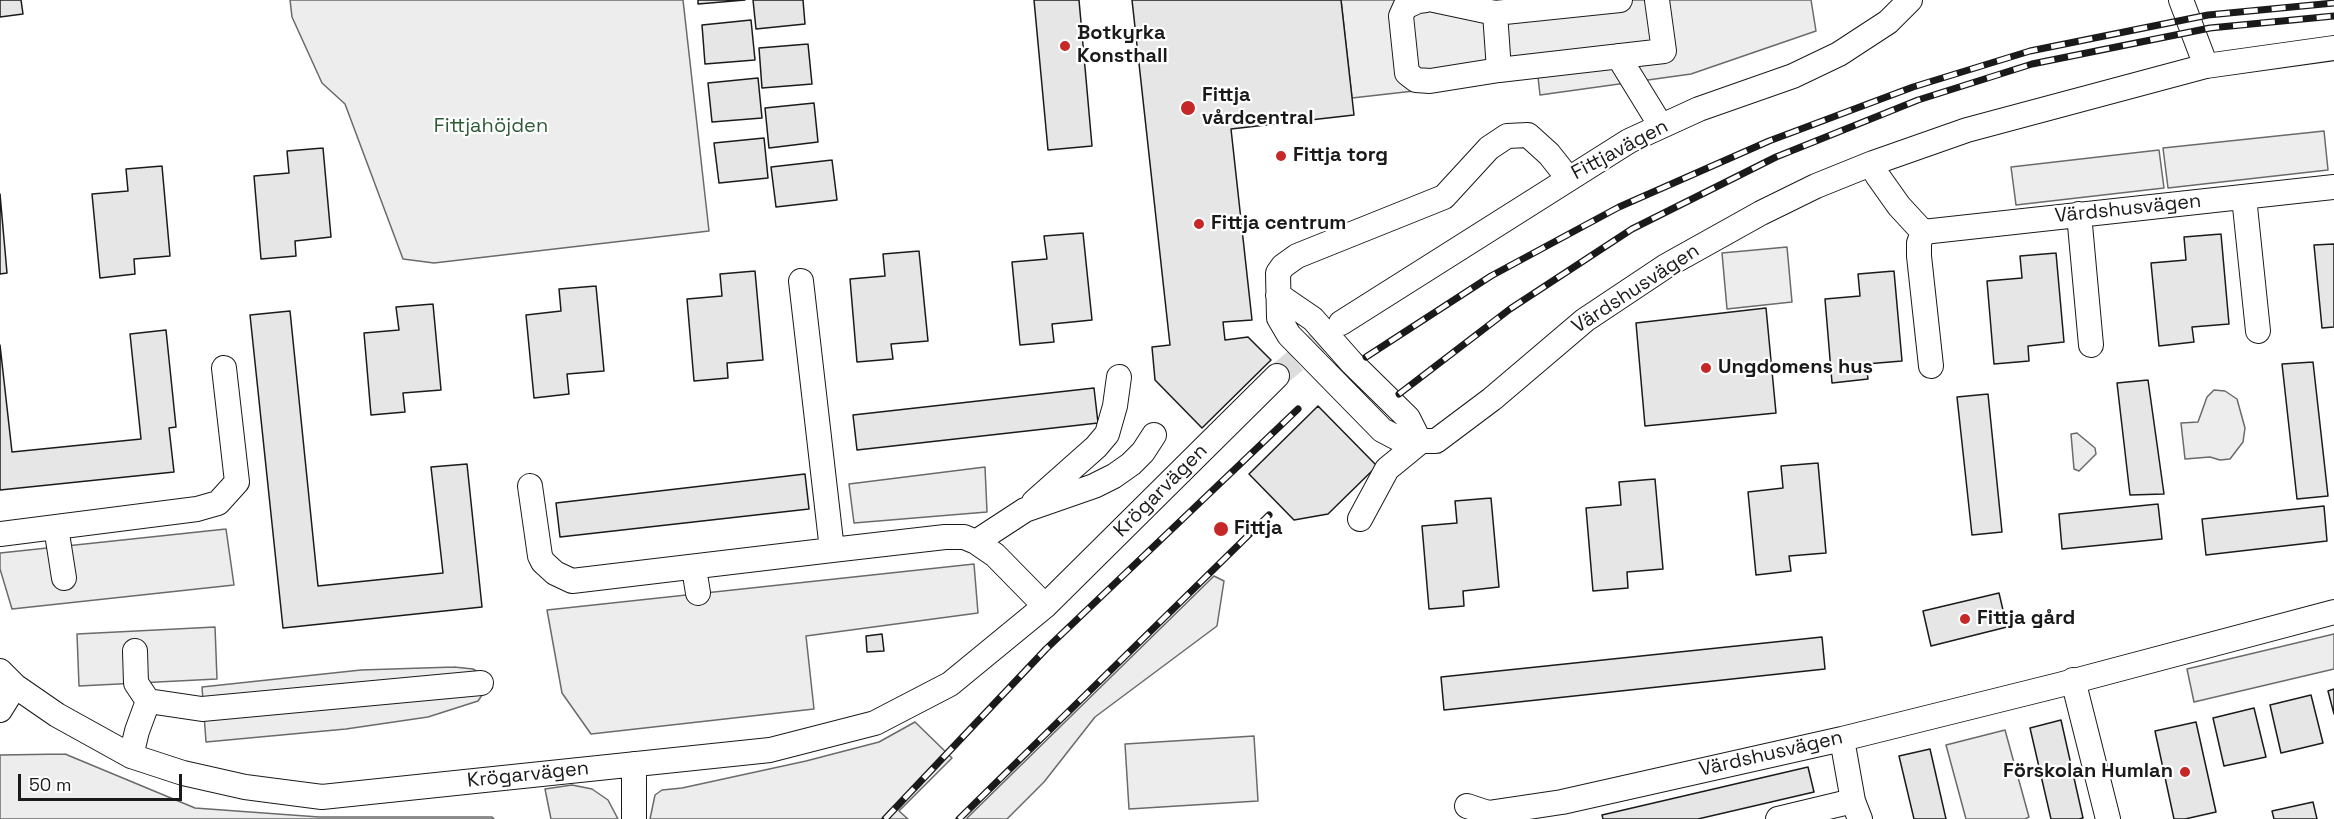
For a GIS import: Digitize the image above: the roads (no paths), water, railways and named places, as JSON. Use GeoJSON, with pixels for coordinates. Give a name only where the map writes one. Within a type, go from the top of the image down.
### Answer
{"type":"FeatureCollection","features":[{"type":"Feature","properties":{"kind":"street"},"geometry":{"type":"LineString","coordinates":[[1426,0],[1405,7],[1401,16],[1407,73],[1416,80],[1430,81],[1499,70],[1664,51],[1657,0]]}},
{"type":"Feature","properties":{"kind":"street"},"geometry":{"type":"LineString","coordinates":[[1434,0],[1495,14],[1620,0]]}},
{"type":"Feature","properties":{"kind":"street","name":"Fittjavägen"},"geometry":{"type":"LineString","coordinates":[[1341,323],[1629,141],[1699,109],[1793,76],[1839,54],[1888,22],[1910,0]]}},
{"type":"Feature","properties":{"kind":"street"},"geometry":{"type":"LineString","coordinates":[[2181,0],[2206,66]]}},
{"type":"Feature","properties":{"kind":"street"},"geometry":{"type":"LineString","coordinates":[[1495,14],[1499,70]]}},
{"type":"Feature","properties":{"kind":"street","name":"Värdshusvägen"},"geometry":{"type":"LineString","coordinates":[[1420,442],[1436,441],[1492,399],[1584,320],[1666,266],[1761,213],[1816,186],[1967,130],[2206,66],[2334,48]]}},
{"type":"Feature","properties":{"kind":"street"},"geometry":{"type":"LineString","coordinates":[[1618,56],[1661,126]]}},
{"type":"Feature","properties":{"kind":"street"},"geometry":{"type":"LineString","coordinates":[[1420,442],[1403,441],[1382,430],[1289,335],[1279,318],[1278,273],[1297,256],[1444,196],[1489,148],[1507,136],[1528,135],[1549,154],[1568,178]]}},
{"type":"Feature","properties":{"kind":"street"},"geometry":{"type":"LineString","coordinates":[[1873,163],[1877,175],[1899,206],[1923,232],[1919,243],[1919,256],[1931,366]]}},
{"type":"Feature","properties":{"kind":"street","name":"Värdshusvägen"},"geometry":{"type":"LineString","coordinates":[[1923,232],[2334,187]]}},
{"type":"Feature","properties":{"kind":"street"},"geometry":{"type":"LineString","coordinates":[[2244,197],[2258,331]]}},
{"type":"Feature","properties":{"kind":"street"},"geometry":{"type":"LineString","coordinates":[[2079,214],[2091,345]]}},
{"type":"Feature","properties":{"kind":"street"},"geometry":{"type":"LineString","coordinates":[[801,281],[832,550]]}},
{"type":"Feature","properties":{"kind":"street"},"geometry":{"type":"LineString","coordinates":[[0,534],[197,509],[218,503],[237,482],[224,368]]}},
{"type":"Feature","properties":{"kind":"street","name":"Krögarvägen"},"geometry":{"type":"LineString","coordinates":[[7,679],[57,715],[130,756],[183,773],[245,787],[322,797],[770,750],[875,723],[950,684],[1045,606],[1277,376]]}},
{"type":"Feature","properties":{"kind":"street"},"geometry":{"type":"LineString","coordinates":[[1025,510],[1107,435],[1116,406],[1119,377]]}},
{"type":"Feature","properties":{"kind":"street","name":"Krögarvägen"},"geometry":{"type":"LineString","coordinates":[[976,542],[1025,510],[1094,486],[1114,476],[1143,452],[1154,435]]}},
{"type":"Feature","properties":{"kind":"street"},"geometry":{"type":"LineString","coordinates":[[1360,519],[1387,469],[1420,442]]}},
{"type":"Feature","properties":{"kind":"street"},"geometry":{"type":"LineString","coordinates":[[530,486],[540,556],[543,562],[563,578],[572,581],[945,537],[964,537],[995,555],[1045,606]]}},
{"type":"Feature","properties":{"kind":"street"},"geometry":{"type":"LineString","coordinates":[[56,527],[64,578]]}},
{"type":"Feature","properties":{"kind":"street"},"geometry":{"type":"LineString","coordinates":[[694,568],[698,593]]}},
{"type":"Feature","properties":{"kind":"street","name":"Värdshusvägen"},"geometry":{"type":"LineString","coordinates":[[1467,806],[1488,813],[1562,802],[1842,739],[2334,612]]}},
{"type":"Feature","properties":{"kind":"street"},"geometry":{"type":"LineString","coordinates":[[135,651],[136,683],[148,701],[202,709],[481,683]]}},
{"type":"Feature","properties":{"kind":"street"},"geometry":{"type":"LineString","coordinates":[[0,710],[7,679]]}},
{"type":"Feature","properties":{"kind":"street"},"geometry":{"type":"LineString","coordinates":[[2073,681],[2108,819]]}},
{"type":"Feature","properties":{"kind":"street"},"geometry":{"type":"LineString","coordinates":[[130,756],[148,701]]}},
{"type":"Feature","properties":{"kind":"street"},"geometry":{"type":"LineString","coordinates":[[1778,819],[1856,810],[1842,739]]}},
{"type":"Feature","properties":{"kind":"street"},"geometry":{"type":"LineString","coordinates":[[634,764],[634,819]]}},
{"type":"Feature","properties":{"kind":"tunnel"},"geometry":{"type":"LineString","coordinates":[[1277,376],[1341,323]]}},
{"type":"Feature","properties":{"kind":"railway"},"geometry":{"type":"LineString","coordinates":[[1366,357],[1491,276],[1619,207],[1769,141],[1913,87],[2030,51],[2208,15],[2334,3]]}},
{"type":"Feature","properties":{"kind":"railway"},"geometry":{"type":"LineString","coordinates":[[1399,394],[1510,309],[1632,229],[1776,157],[1918,100],[2032,64],[2210,28],[2334,16]]}},
{"type":"Feature","properties":{"kind":"railway"},"geometry":{"type":"LineString","coordinates":[[885,819],[1046,649],[1298,409]]}},
{"type":"Feature","properties":{"kind":"railway"},"geometry":{"type":"LineString","coordinates":[[959,819],[1269,515]]}},
{"type":"Feature","properties":{"kind":"place","name":"Botkyrka Konsthall"},"geometry":{"type":"Point","coordinates":[1065,46]}},
{"type":"Feature","properties":{"kind":"place","name":"Fittja vårdcentral"},"geometry":{"type":"Point","coordinates":[1188,108]}},
{"type":"Feature","properties":{"kind":"place","name":"Fittja torg"},"geometry":{"type":"Point","coordinates":[1281,156]}},
{"type":"Feature","properties":{"kind":"place","name":"Fittja centrum"},"geometry":{"type":"Point","coordinates":[1199,224]}},
{"type":"Feature","properties":{"kind":"place","name":"Ungdomens hus"},"geometry":{"type":"Point","coordinates":[1706,368]}},
{"type":"Feature","properties":{"kind":"place","name":"Fittja"},"geometry":{"type":"Point","coordinates":[1221,529]}},
{"type":"Feature","properties":{"kind":"place","name":"Fittja gård"},"geometry":{"type":"Point","coordinates":[1965,619]}},
{"type":"Feature","properties":{"kind":"place","name":"Förskolan Humlan"},"geometry":{"type":"Point","coordinates":[2185,772]}},
{"type":"Feature","properties":{"kind":"park label","name":"Fittjahöjden"},"geometry":{"type":"Point","coordinates":[491,127]}}]}
